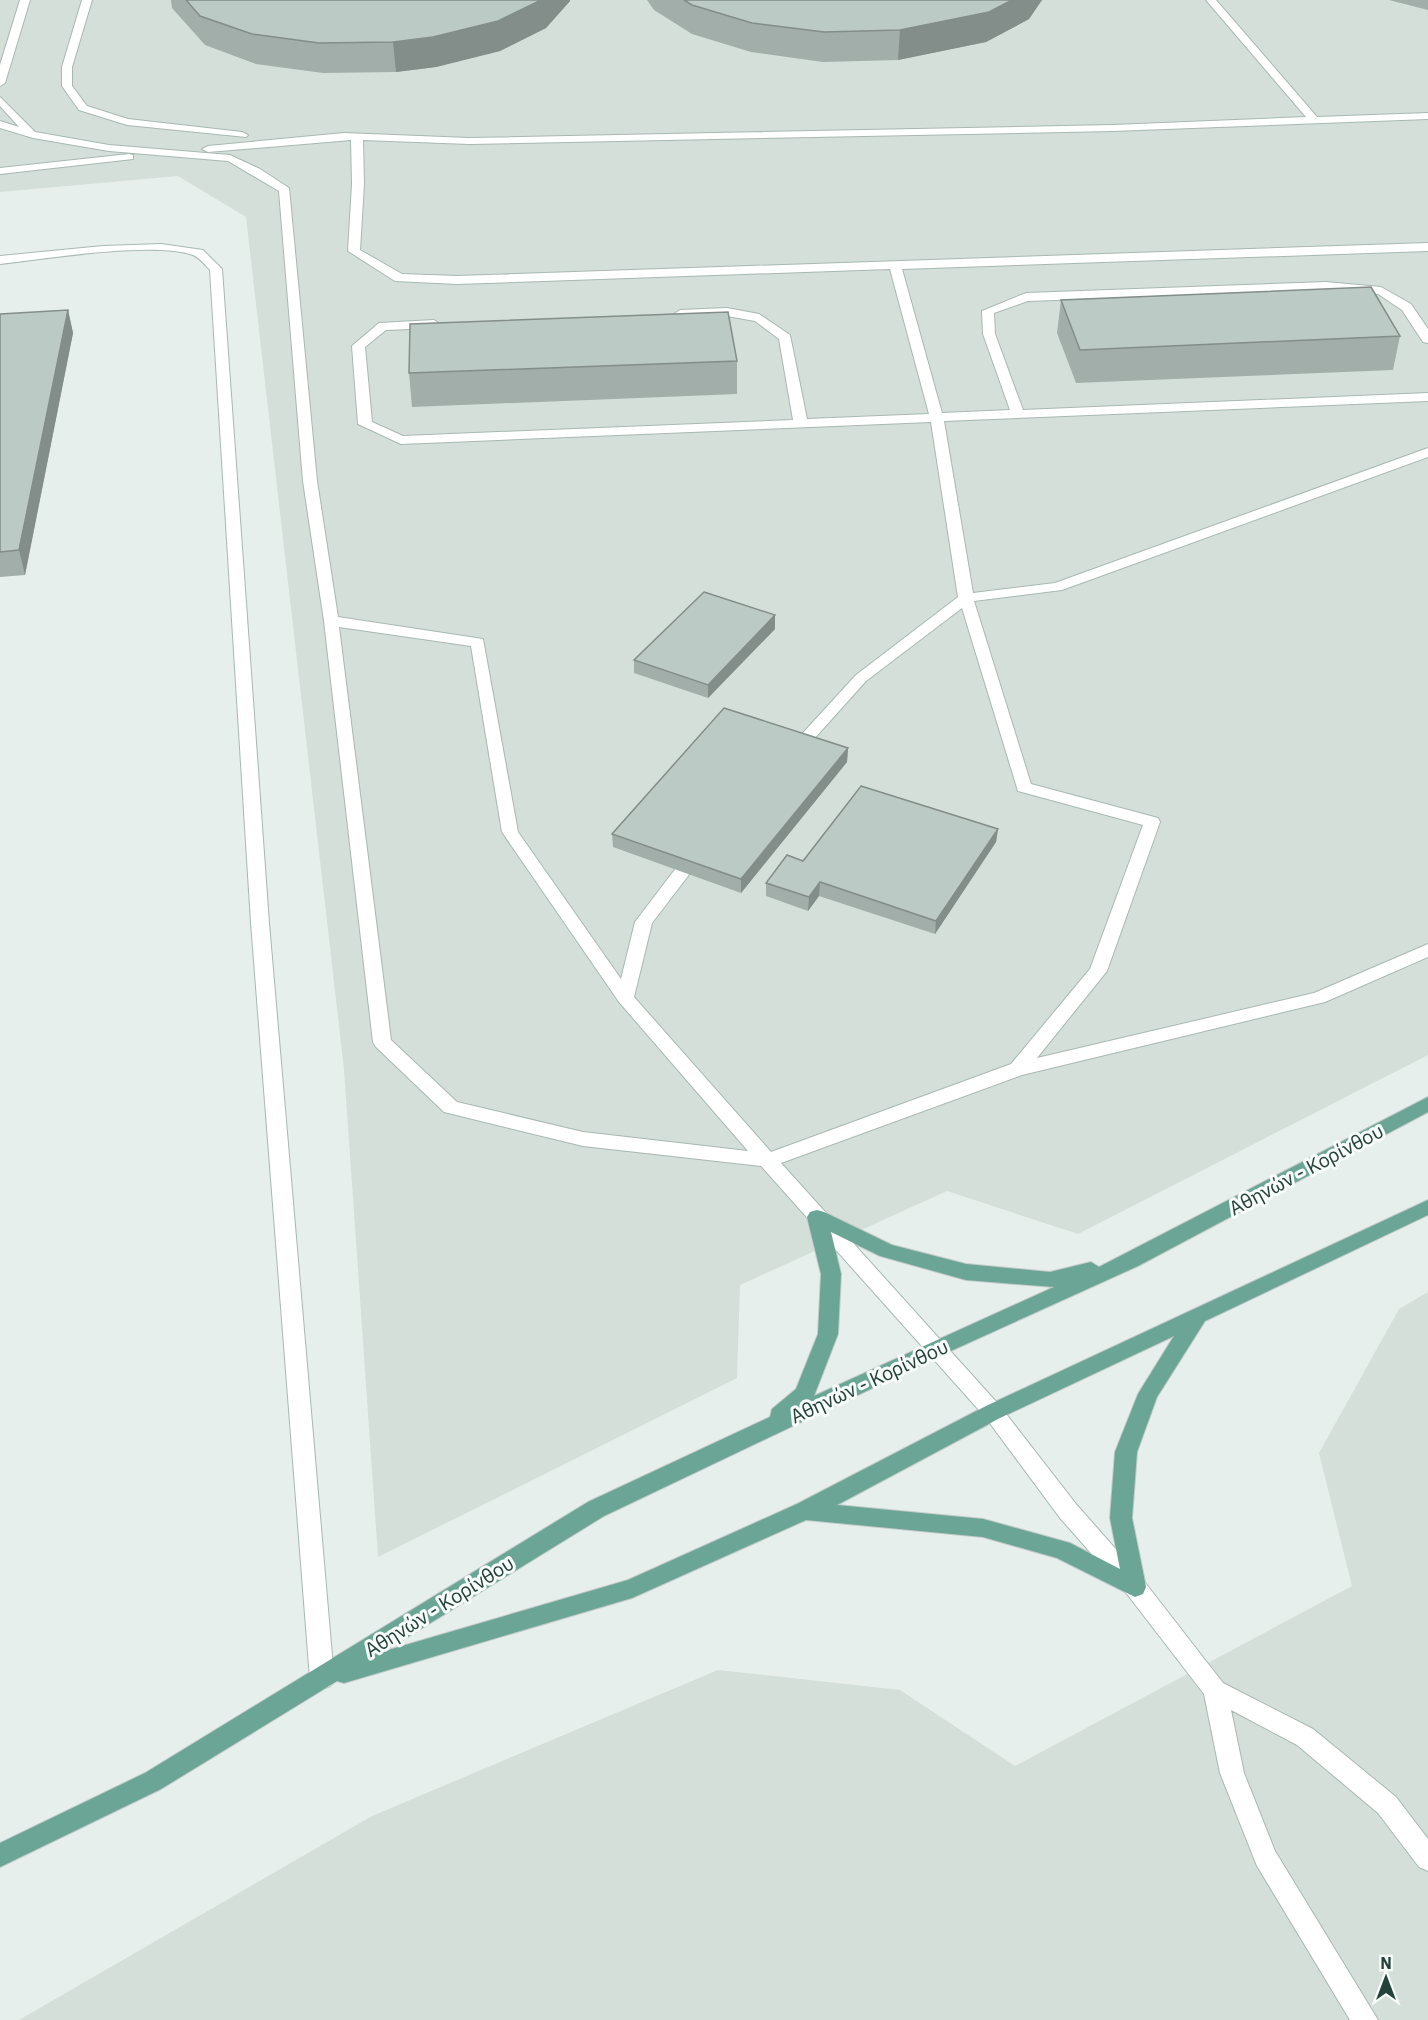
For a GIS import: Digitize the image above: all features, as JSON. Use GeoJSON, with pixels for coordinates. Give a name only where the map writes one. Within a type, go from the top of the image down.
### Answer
{"type":"FeatureCollection","features":[{"type":"Feature","properties":{"kind":"main road","name":"Αθηνών - Κορίνθου"},"geometry":{"type":"LineString","coordinates":[[0,1855],[153,1781],[596,1509],[938,1348],[1131,1261],[1428,1104]]}},
{"type":"Feature","properties":{"kind":"main road","name":"Αθηνών - Κορίνθου"},"geometry":{"type":"LineString","coordinates":[[322,1679],[632,1588],[805,1511],[993,1413],[1196,1319],[1428,1207]]}},
{"type":"Feature","properties":{"kind":"main road"},"geometry":{"type":"LineString","coordinates":[[817,1217],[887,1251],[966,1272],[1050,1280],[1131,1261]]}},
{"type":"Feature","properties":{"kind":"main road"},"geometry":{"type":"LineString","coordinates":[[757,1433],[805,1394],[828,1334],[831,1274],[817,1217]]}},
{"type":"Feature","properties":{"kind":"main road"},"geometry":{"type":"LineString","coordinates":[[1134,1587],[1121,1518],[1126,1452],[1148,1394],[1196,1319]]}},
{"type":"Feature","properties":{"kind":"main road"},"geometry":{"type":"LineString","coordinates":[[805,1511],[983,1528],[1062,1550],[1134,1587]]}},
{"type":"Feature","properties":{"kind":"street"},"geometry":{"type":"LineString","coordinates":[[0,83],[25,0]]}},
{"type":"Feature","properties":{"kind":"street"},"geometry":{"type":"LineString","coordinates":[[87,0],[67,67],[67,86],[83,108],[127,122],[222,135],[357,136],[481,141],[1113,128],[1428,116]]}},
{"type":"Feature","properties":{"kind":"street"},"geometry":{"type":"LineString","coordinates":[[1210,0],[1315,121]]}},
{"type":"Feature","properties":{"kind":"street"},"geometry":{"type":"LineString","coordinates":[[0,100],[33,135]]}},
{"type":"Feature","properties":{"kind":"street"},"geometry":{"type":"LineString","coordinates":[[0,124],[33,135],[109,148],[230,158],[256,171],[285,190],[310,481],[331,621],[382,1042],[451,1107],[583,1139],[769,1161],[1018,1069],[1319,999],[1428,950]]}},
{"type":"Feature","properties":{"kind":"street"},"geometry":{"type":"LineString","coordinates":[[0,171],[357,136]]}},
{"type":"Feature","properties":{"kind":"street"},"geometry":{"type":"LineString","coordinates":[[357,136],[358,184],[354,251],[399,278],[457,280],[1428,248]]}},
{"type":"Feature","properties":{"kind":"street"},"geometry":{"type":"LineString","coordinates":[[0,260],[115,249],[165,248],[199,253],[216,269],[260,923],[322,1679]]}},
{"type":"Feature","properties":{"kind":"street"},"geometry":{"type":"LineString","coordinates":[[895,266],[937,419],[966,598],[1024,787],[1152,822],[1098,971],[1018,1069]]}},
{"type":"Feature","properties":{"kind":"street"},"geometry":{"type":"LineString","coordinates":[[1019,416],[988,334],[988,311],[1026,297],[1326,286],[1381,291],[1407,307],[1428,339]]}},
{"type":"Feature","properties":{"kind":"street"},"geometry":{"type":"LineString","coordinates":[[668,314],[728,312],[759,318],[784,338],[801,424]]}},
{"type":"Feature","properties":{"kind":"street"},"geometry":{"type":"LineString","coordinates":[[442,324],[383,326],[358,346],[365,424],[401,440],[1019,416],[1428,397]]}},
{"type":"Feature","properties":{"kind":"street"},"geometry":{"type":"LineString","coordinates":[[799,746],[861,678],[966,598],[1057,587],[1428,452]]}},
{"type":"Feature","properties":{"kind":"street"},"geometry":{"type":"LineString","coordinates":[[331,621],[478,642],[510,832],[625,998],[817,1217],[938,1348],[993,1413],[1068,1511],[1134,1587],[1215,1690],[1305,1737],[1387,1805],[1428,1859]]}},
{"type":"Feature","properties":{"kind":"street"},"geometry":{"type":"LineString","coordinates":[[625,998],[644,922],[682,872]]}},
{"type":"Feature","properties":{"kind":"street"},"geometry":{"type":"LineString","coordinates":[[1215,1690],[1232,1773],[1266,1858],[1365,2020]]}},
{"type":"Feature","properties":{"kind":"shaded area"},"geometry":{"type":"Polygon","coordinates":[[[0,0],[1428,0],[1428,1055],[1078,1234],[947,1191],[740,1285],[737,1378],[378,1557],[344,1069],[246,217],[178,176],[0,192],[0,0]]]}},
{"type":"Feature","properties":{"kind":"shaded area"},"geometry":{"type":"Polygon","coordinates":[[[1428,1292],[1428,2020],[19,2020],[372,1816],[718,1670],[900,1690],[1015,1766],[1352,1586],[1319,1453],[1399,1309],[1428,1292]]]}},
{"type":"Feature","properties":{"kind":"building"},"geometry":{"type":"Polygon","coordinates":[[[186,0],[541,0],[498,21],[433,37],[393,42],[319,43],[252,34],[200,16],[186,0]]]}},
{"type":"Feature","properties":{"kind":"building"},"geometry":{"type":"Polygon","coordinates":[[[684,0],[1012,0],[989,12],[900,30],[824,32],[752,23],[692,5],[684,0]]]}},
{"type":"Feature","properties":{"kind":"building"},"geometry":{"type":"Polygon","coordinates":[[[1371,287],[1400,336],[1080,350],[1061,300],[1371,287]]]}},
{"type":"Feature","properties":{"kind":"building"},"geometry":{"type":"Polygon","coordinates":[[[68,310],[19,550],[0,552],[0,314],[68,310]]]}},
{"type":"Feature","properties":{"kind":"building"},"geometry":{"type":"Polygon","coordinates":[[[728,312],[737,361],[409,373],[410,324],[728,312]]]}},
{"type":"Feature","properties":{"kind":"building"},"geometry":{"type":"Polygon","coordinates":[[[704,592],[775,615],[708,685],[634,660],[704,592]]]}},
{"type":"Feature","properties":{"kind":"building"},"geometry":{"type":"Polygon","coordinates":[[[724,708],[848,748],[741,879],[612,834],[724,708]]]}},
{"type":"Feature","properties":{"kind":"building"},"geometry":{"type":"Polygon","coordinates":[[[861,786],[998,829],[936,921],[820,882],[809,897],[766,883],[787,855],[803,861],[861,786]]]}}]}
